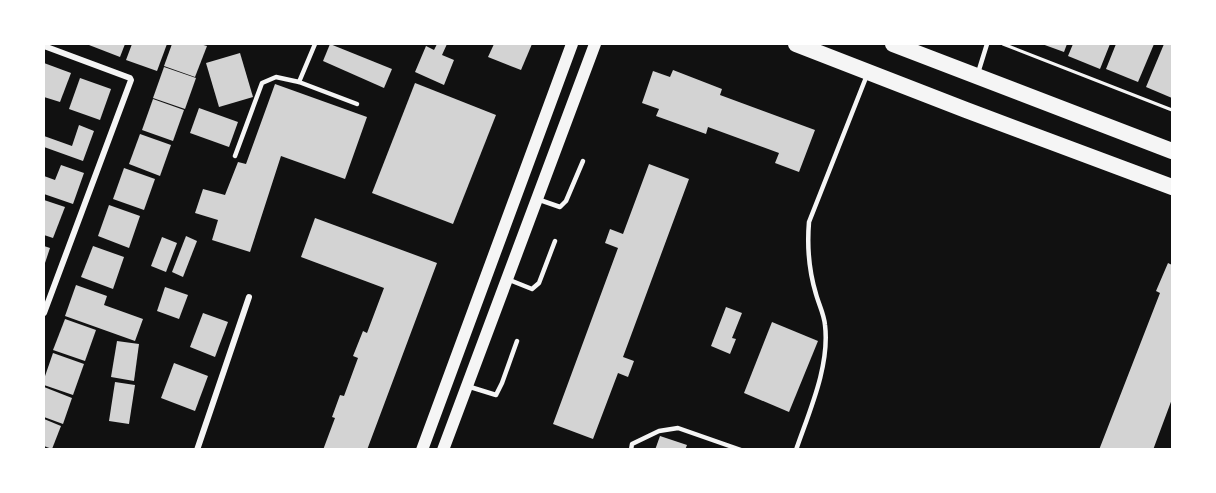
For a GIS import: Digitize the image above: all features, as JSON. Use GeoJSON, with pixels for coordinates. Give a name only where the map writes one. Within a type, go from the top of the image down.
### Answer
{"type":"FeatureCollection","features":[{"type":"Feature","properties":{"kind":"highway"},"geometry":{"type":"LineString","coordinates":[[796,44],[1173,187]]}},
{"type":"Feature","properties":{"kind":"highway"},"geometry":{"type":"LineString","coordinates":[[892,44],[1173,151]]}},
{"type":"Feature","properties":{"kind":"main road"},"geometry":{"type":"LineString","coordinates":[[422,450],[572,44]]}},
{"type":"Feature","properties":{"kind":"main road"},"geometry":{"type":"LineString","coordinates":[[443,450],[595,44]]}},
{"type":"Feature","properties":{"kind":"street"},"geometry":{"type":"LineString","coordinates":[[44,46],[131,80],[44,313]]}},
{"type":"Feature","properties":{"kind":"street"},"geometry":{"type":"LineString","coordinates":[[197,450],[249,297]]}},
{"type":"Feature","properties":{"kind":"lane"},"geometry":{"type":"LineString","coordinates":[[299,82],[315,44]]}},
{"type":"Feature","properties":{"kind":"lane"},"geometry":{"type":"LineString","coordinates":[[977,76],[987,44]]}},
{"type":"Feature","properties":{"kind":"lane"},"geometry":{"type":"LineString","coordinates":[[796,450],[818,388],[825,326],[816,294],[807,245],[809,222],[868,72]]}},
{"type":"Feature","properties":{"kind":"lane"},"geometry":{"type":"LineString","coordinates":[[235,156],[262,83],[276,77],[299,82],[357,104]]}},
{"type":"Feature","properties":{"kind":"lane"},"geometry":{"type":"LineString","coordinates":[[537,199],[560,207],[566,201],[583,161]]}},
{"type":"Feature","properties":{"kind":"lane"},"geometry":{"type":"LineString","coordinates":[[507,279],[532,289],[539,283],[555,241]]}},
{"type":"Feature","properties":{"kind":"lane"},"geometry":{"type":"LineString","coordinates":[[467,386],[496,395],[517,341]]}},
{"type":"Feature","properties":{"kind":"lane"},"geometry":{"type":"LineString","coordinates":[[631,450],[633,444],[659,431],[678,428],[741,450]]}},
{"type":"Feature","properties":{"kind":"path"},"geometry":{"type":"LineString","coordinates":[[1003,44],[1173,110]]}},
{"type":"Feature","properties":{"kind":"building"},"geometry":{"type":"Polygon","coordinates":[[[90,44],[125,44],[120,57],[90,44]]]}},
{"type":"Feature","properties":{"kind":"building"},"geometry":{"type":"Polygon","coordinates":[[[132,44],[167,44],[157,71],[126,60],[132,44]]]}},
{"type":"Feature","properties":{"kind":"building"},"geometry":{"type":"Polygon","coordinates":[[[172,44],[207,46],[195,77],[164,66],[172,44]]]}},
{"type":"Feature","properties":{"kind":"building"},"geometry":{"type":"Polygon","coordinates":[[[330,44],[392,69],[384,88],[323,61],[330,44]]]}},
{"type":"Feature","properties":{"kind":"building"},"geometry":{"type":"Polygon","coordinates":[[[437,44],[447,44],[442,55],[454,60],[444,85],[415,72],[426,46],[434,50],[437,44]]]}},
{"type":"Feature","properties":{"kind":"building"},"geometry":{"type":"Polygon","coordinates":[[[494,44],[532,44],[521,70],[488,57],[494,44]]]}},
{"type":"Feature","properties":{"kind":"building"},"geometry":{"type":"Polygon","coordinates":[[[1042,44],[1067,44],[1064,52],[1042,44]]]}},
{"type":"Feature","properties":{"kind":"building"},"geometry":{"type":"Polygon","coordinates":[[[1073,44],[1110,44],[1100,69],[1068,56],[1073,44]]]}},
{"type":"Feature","properties":{"kind":"building"},"geometry":{"type":"Polygon","coordinates":[[[1116,44],[1154,44],[1138,82],[1106,69],[1116,44]]]}},
{"type":"Feature","properties":{"kind":"building"},"geometry":{"type":"Polygon","coordinates":[[[1164,44],[1172,44],[1172,98],[1146,87],[1164,44]]]}},
{"type":"Feature","properties":{"kind":"building"},"geometry":{"type":"Polygon","coordinates":[[[240,53],[253,97],[219,107],[206,63],[240,53]]]}},
{"type":"Feature","properties":{"kind":"building"},"geometry":{"type":"Polygon","coordinates":[[[44,63],[71,73],[60,102],[44,97],[44,63]]]}},
{"type":"Feature","properties":{"kind":"building"},"geometry":{"type":"Polygon","coordinates":[[[164,67],[196,78],[185,109],[153,98],[164,67]]]}},
{"type":"Feature","properties":{"kind":"building"},"geometry":{"type":"Polygon","coordinates":[[[673,70],[722,89],[720,95],[815,130],[799,172],[775,163],[779,153],[708,127],[706,134],[656,116],[659,109],[642,103],[653,71],[670,77],[673,70]]]}},
{"type":"Feature","properties":{"kind":"building"},"geometry":{"type":"Polygon","coordinates":[[[80,78],[111,89],[100,120],[69,109],[80,78]]]}},
{"type":"Feature","properties":{"kind":"building"},"geometry":{"type":"Polygon","coordinates":[[[415,83],[496,115],[453,224],[372,193],[415,83]]]}},
{"type":"Feature","properties":{"kind":"building"},"geometry":{"type":"Polygon","coordinates":[[[275,84],[367,117],[345,179],[281,156],[250,252],[212,240],[218,220],[195,213],[203,189],[225,195],[238,162],[246,164],[275,84]]]}},
{"type":"Feature","properties":{"kind":"building"},"geometry":{"type":"Polygon","coordinates":[[[153,99],[184,110],[173,141],[142,130],[153,99]]]}},
{"type":"Feature","properties":{"kind":"building"},"geometry":{"type":"Polygon","coordinates":[[[199,108],[238,122],[229,147],[190,133],[199,108]]]}},
{"type":"Feature","properties":{"kind":"building"},"geometry":{"type":"Polygon","coordinates":[[[79,125],[94,131],[83,161],[44,147],[44,136],[72,146],[79,125]]]}},
{"type":"Feature","properties":{"kind":"building"},"geometry":{"type":"Polygon","coordinates":[[[140,134],[171,145],[160,176],[129,164],[140,134]]]}},
{"type":"Feature","properties":{"kind":"building"},"geometry":{"type":"Polygon","coordinates":[[[649,164],[689,179],[623,357],[634,361],[628,377],[618,373],[593,439],[553,424],[618,248],[605,243],[610,229],[623,234],[649,164]]]}},
{"type":"Feature","properties":{"kind":"building"},"geometry":{"type":"Polygon","coordinates":[[[61,165],[84,173],[73,204],[44,194],[44,176],[55,180],[61,165]]]}},
{"type":"Feature","properties":{"kind":"building"},"geometry":{"type":"Polygon","coordinates":[[[124,168],[155,179],[144,210],[113,199],[124,168]]]}},
{"type":"Feature","properties":{"kind":"building"},"geometry":{"type":"Polygon","coordinates":[[[44,200],[65,207],[53,238],[44,235],[44,200]]]}},
{"type":"Feature","properties":{"kind":"building"},"geometry":{"type":"Polygon","coordinates":[[[109,205],[140,216],[129,248],[98,236],[109,205]]]}},
{"type":"Feature","properties":{"kind":"building"},"geometry":{"type":"Polygon","coordinates":[[[315,218],[437,263],[367,450],[323,450],[335,418],[332,417],[340,395],[344,396],[358,358],[353,356],[363,331],[367,333],[384,288],[301,257],[315,218]]]}},
{"type":"Feature","properties":{"kind":"building"},"geometry":{"type":"Polygon","coordinates":[[[186,236],[197,241],[183,277],[172,272],[186,236]]]}},
{"type":"Feature","properties":{"kind":"building"},"geometry":{"type":"Polygon","coordinates":[[[162,237],[177,243],[166,272],[151,266],[162,237]]]}},
{"type":"Feature","properties":{"kind":"building"},"geometry":{"type":"Polygon","coordinates":[[[44,246],[50,248],[44,266],[44,246]]]}},
{"type":"Feature","properties":{"kind":"building"},"geometry":{"type":"Polygon","coordinates":[[[93,246],[124,257],[113,289],[81,277],[93,246]]]}},
{"type":"Feature","properties":{"kind":"building"},"geometry":{"type":"Polygon","coordinates":[[[1168,263],[1172,265],[1172,399],[1153,450],[1099,450],[1160,293],[1156,291],[1168,263]]]}},
{"type":"Feature","properties":{"kind":"building"},"geometry":{"type":"Polygon","coordinates":[[[76,285],[107,296],[104,305],[143,319],[135,341],[65,316],[76,285]]]}},
{"type":"Feature","properties":{"kind":"building"},"geometry":{"type":"Polygon","coordinates":[[[165,287],[188,295],[179,319],[157,311],[165,287]]]}},
{"type":"Feature","properties":{"kind":"building"},"geometry":{"type":"Polygon","coordinates":[[[726,307],[742,313],[732,338],[736,339],[730,354],[711,346],[726,307]]]}},
{"type":"Feature","properties":{"kind":"building"},"geometry":{"type":"Polygon","coordinates":[[[203,313],[228,322],[215,357],[190,347],[203,313]]]}},
{"type":"Feature","properties":{"kind":"building"},"geometry":{"type":"Polygon","coordinates":[[[65,319],[96,330],[85,361],[53,350],[65,319]]]}},
{"type":"Feature","properties":{"kind":"building"},"geometry":{"type":"Polygon","coordinates":[[[772,322],[818,341],[789,412],[744,393],[772,322]]]}},
{"type":"Feature","properties":{"kind":"building"},"geometry":{"type":"Polygon","coordinates":[[[117,341],[139,344],[134,381],[111,377],[117,341]]]}},
{"type":"Feature","properties":{"kind":"building"},"geometry":{"type":"Polygon","coordinates":[[[53,353],[84,364],[73,395],[44,385],[53,353]]]}},
{"type":"Feature","properties":{"kind":"building"},"geometry":{"type":"Polygon","coordinates":[[[174,363],[208,376],[195,411],[161,398],[174,363]]]}},
{"type":"Feature","properties":{"kind":"building"},"geometry":{"type":"Polygon","coordinates":[[[115,382],[135,385],[129,424],[109,421],[115,382]]]}},
{"type":"Feature","properties":{"kind":"building"},"geometry":{"type":"Polygon","coordinates":[[[44,387],[72,398],[63,424],[44,417],[44,387]]]}},
{"type":"Feature","properties":{"kind":"building"},"geometry":{"type":"Polygon","coordinates":[[[44,419],[61,426],[52,449],[44,446],[44,419]]]}},
{"type":"Feature","properties":{"kind":"building"},"geometry":{"type":"Polygon","coordinates":[[[660,436],[687,445],[685,450],[655,450],[660,436]]]}}]}
